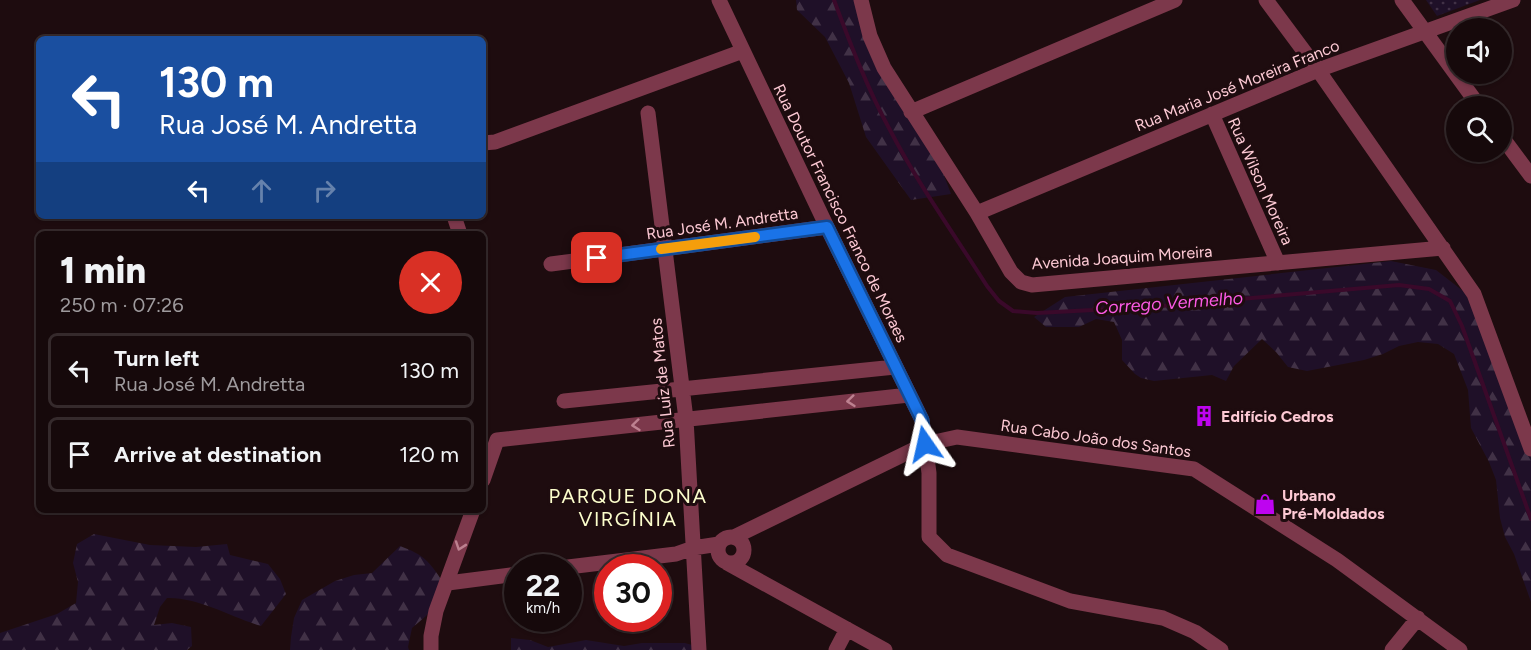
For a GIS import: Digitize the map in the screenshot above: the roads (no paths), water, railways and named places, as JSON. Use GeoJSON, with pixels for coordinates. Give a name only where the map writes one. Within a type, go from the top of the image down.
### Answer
{"type":"FeatureCollection","features":[{"type":"Feature","properties":{"kind":"street","name":"Rua Doutor Francisco Franco de Moraes"},"geometry":{"type":"LineString","coordinates":[[719,0],[922,420],[929,473],[929,537],[947,555],[1070,601],[1163,618],[1195,632],[1221,650]]}},
{"type":"Feature","properties":{"kind":"street"},"geometry":{"type":"LineString","coordinates":[[911,112],[1175,0]]}},
{"type":"Feature","properties":{"kind":"street"},"geometry":{"type":"LineString","coordinates":[[1266,0],[1318,70],[1474,294],[1531,449]]}},
{"type":"Feature","properties":{"kind":"street"},"geometry":{"type":"LineString","coordinates":[[1402,0],[1471,96]]}},
{"type":"Feature","properties":{"kind":"street","name":"Rua Maria José Moreira Franco"},"geometry":{"type":"LineString","coordinates":[[977,213],[1318,70],[1514,0]]}},
{"type":"Feature","properties":{"kind":"street","name":"Avenida Joaquim Moreira"},"geometry":{"type":"LineString","coordinates":[[863,1],[870,36],[884,68],[977,213],[1011,272],[1021,282],[1032,285],[1443,248]]}},
{"type":"Feature","properties":{"kind":"street"},"geometry":{"type":"LineString","coordinates":[[486,143],[495,142],[743,51]]}},
{"type":"Feature","properties":{"kind":"street","name":"Rua Luiz de Matos"},"geometry":{"type":"LineString","coordinates":[[648,113],[686,419],[699,650]]}},
{"type":"Feature","properties":{"kind":"street","name":"Rua Wilson Moreira"},"geometry":{"type":"LineString","coordinates":[[1212,114],[1278,263]]}},
{"type":"Feature","properties":{"kind":"street"},"geometry":{"type":"LineString","coordinates":[[1512,150],[1531,176]]}},
{"type":"Feature","properties":{"kind":"street","name":"Rua José M. Andretta"},"geometry":{"type":"LineString","coordinates":[[551,264],[827,227]]}},
{"type":"Feature","properties":{"kind":"street"},"geometry":{"type":"LineString","coordinates":[[564,401],[895,367]]}},
{"type":"Feature","properties":{"kind":"street"},"geometry":{"type":"LineString","coordinates":[[486,471],[497,440],[909,395]]}},
{"type":"Feature","properties":{"kind":"street","name":"Rua Cabo João dos Santos"},"geometry":{"type":"LineString","coordinates":[[740,546],[760,525],[925,444],[957,437],[1194,469],[1337,560],[1460,650]]}},
{"type":"Feature","properties":{"kind":"street"},"geometry":{"type":"LineString","coordinates":[[431,650],[436,611],[472,513]]}},
{"type":"Feature","properties":{"kind":"street"},"geometry":{"type":"LineString","coordinates":[[582,565],[693,553],[719,544],[728,537],[740,546],[748,574]]}},
{"type":"Feature","properties":{"kind":"street"},"geometry":{"type":"LineString","coordinates":[[719,544],[718,555],[725,561],[885,650]]}},
{"type":"Feature","properties":{"kind":"street"},"geometry":{"type":"LineString","coordinates":[[693,553],[733,563],[738,561],[740,546]]}},
{"type":"Feature","properties":{"kind":"street"},"geometry":{"type":"LineString","coordinates":[[448,582],[504,576]]}},
{"type":"Feature","properties":{"kind":"street"},"geometry":{"type":"LineString","coordinates":[[1392,650],[1418,618]]}},
{"type":"Feature","properties":{"kind":"street"},"geometry":{"type":"LineString","coordinates":[[836,650],[847,629]]}},
{"type":"Feature","properties":{"kind":"waterway","name":"Corrego Vermelho"},"geometry":{"type":"LineString","coordinates":[[834,0],[867,83],[901,150],[937,209],[999,301],[1013,311],[1037,313],[1149,307],[1399,285],[1429,289],[1450,301],[1462,326],[1531,519]]}},
{"type":"Feature","properties":{"kind":"place","name":"Edifício Cedros"},"geometry":{"type":"Point","coordinates":[1204,416]}},
{"type":"Feature","properties":{"kind":"place","name":"Urbano Pré-Moldados"},"geometry":{"type":"Point","coordinates":[1265,504]}},
{"type":"Feature","properties":{"kind":"district","name":"PARQUE DONA VIRGÍNIA"},"geometry":{"type":"Point","coordinates":[628,508]}}]}
